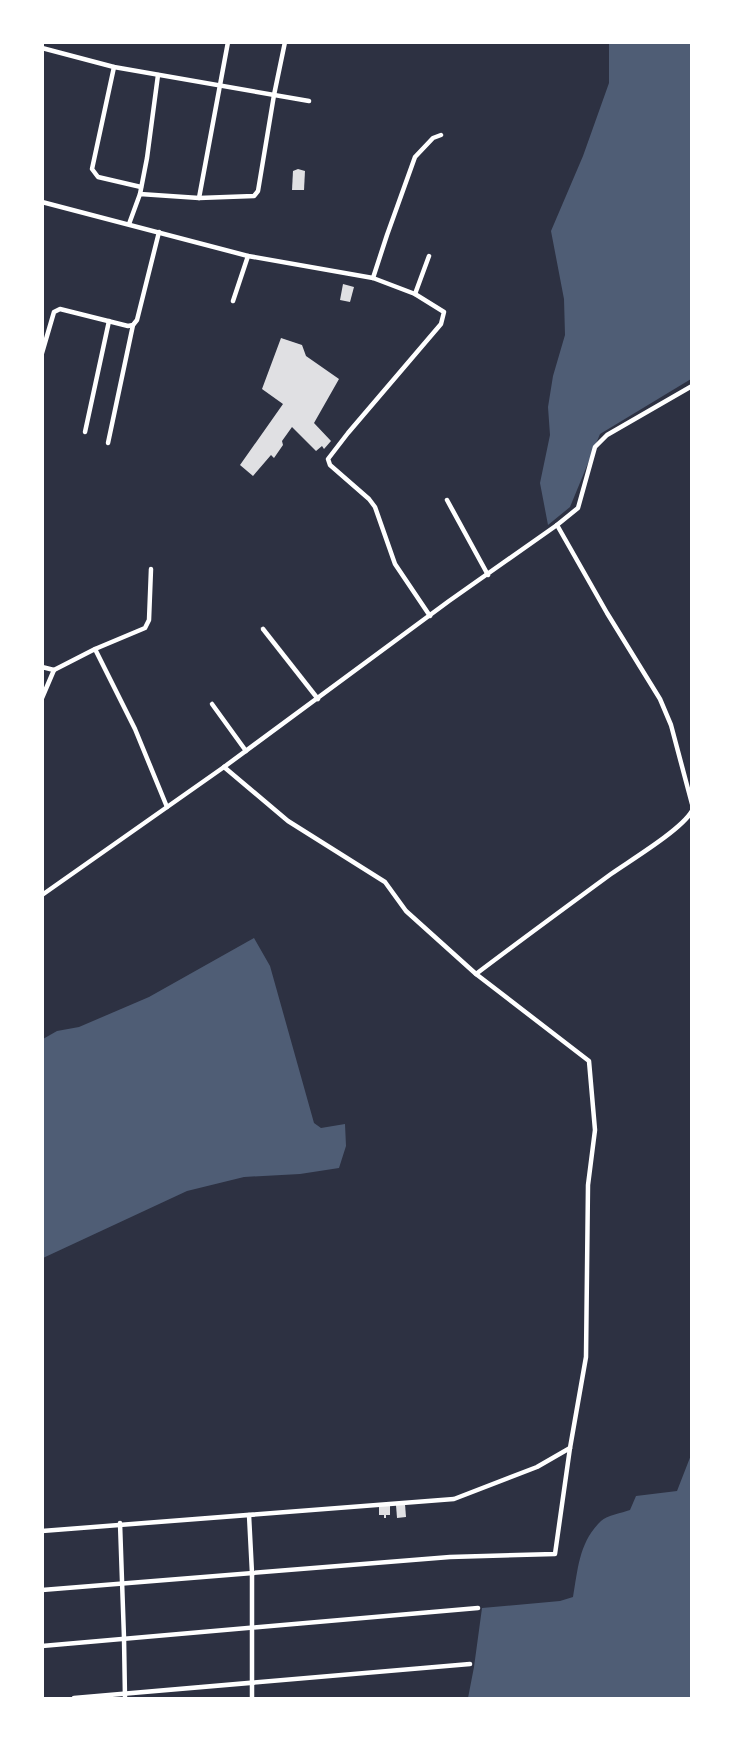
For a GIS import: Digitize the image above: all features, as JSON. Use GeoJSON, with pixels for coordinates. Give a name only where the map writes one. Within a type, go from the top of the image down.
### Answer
{"type":"FeatureCollection","features":[{"type":"Feature","properties":{"kind":"street"},"geometry":{"type":"LineString","coordinates":[[199,198],[228,42]]}},
{"type":"Feature","properties":{"kind":"street"},"geometry":{"type":"LineString","coordinates":[[140,194],[199,198],[254,196],[258,191],[285,42]]}},
{"type":"Feature","properties":{"kind":"street"},"geometry":{"type":"LineString","coordinates":[[42,48],[114,67],[309,101]]}},
{"type":"Feature","properties":{"kind":"street"},"geometry":{"type":"LineString","coordinates":[[114,67],[92,169],[98,177],[141,187]]}},
{"type":"Feature","properties":{"kind":"street"},"geometry":{"type":"LineString","coordinates":[[129,224],[140,194],[158,75]]}},
{"type":"Feature","properties":{"kind":"street"},"geometry":{"type":"LineString","coordinates":[[373,278],[415,157],[433,138],[441,135]]}},
{"type":"Feature","properties":{"kind":"street"},"geometry":{"type":"LineString","coordinates":[[42,202],[248,256],[373,278],[415,294],[444,312],[441,324],[348,433],[328,460],[330,465],[369,498],[375,507],[396,564],[430,616]]}},
{"type":"Feature","properties":{"kind":"street"},"geometry":{"type":"LineString","coordinates":[[108,443],[133,325],[137,320],[159,232]]}},
{"type":"Feature","properties":{"kind":"street"},"geometry":{"type":"LineString","coordinates":[[233,301],[248,256]]}},
{"type":"Feature","properties":{"kind":"street"},"geometry":{"type":"LineString","coordinates":[[415,294],[429,256]]}},
{"type":"Feature","properties":{"kind":"street"},"geometry":{"type":"LineString","coordinates":[[42,353],[54,312],[60,309],[128,326],[133,325]]}},
{"type":"Feature","properties":{"kind":"street"},"geometry":{"type":"LineString","coordinates":[[85,432],[109,321]]}},
{"type":"Feature","properties":{"kind":"street"},"geometry":{"type":"LineString","coordinates":[[42,895],[224,768],[557,525],[578,508],[595,447],[607,435],[692,386]]}},
{"type":"Feature","properties":{"kind":"street"},"geometry":{"type":"LineString","coordinates":[[447,500],[488,575]]}},
{"type":"Feature","properties":{"kind":"street"},"geometry":{"type":"LineString","coordinates":[[557,525],[607,613],[660,699],[671,725],[692,804]]}},
{"type":"Feature","properties":{"kind":"street"},"geometry":{"type":"LineString","coordinates":[[42,698],[54,670],[95,649],[145,628],[149,620],[151,569]]}},
{"type":"Feature","properties":{"kind":"street"},"geometry":{"type":"LineString","coordinates":[[263,629],[318,699]]}},
{"type":"Feature","properties":{"kind":"street"},"geometry":{"type":"LineString","coordinates":[[95,649],[135,729],[167,807]]}},
{"type":"Feature","properties":{"kind":"street"},"geometry":{"type":"LineString","coordinates":[[42,667],[54,670]]}},
{"type":"Feature","properties":{"kind":"street"},"geometry":{"type":"LineString","coordinates":[[212,704],[246,751]]}},
{"type":"Feature","properties":{"kind":"street"},"geometry":{"type":"LineString","coordinates":[[42,1590],[450,1557],[555,1554],[570,1448],[586,1357],[588,1185],[595,1130],[589,1061],[476,974],[406,912],[385,882],[288,821],[224,768]]}},
{"type":"Feature","properties":{"kind":"street"},"geometry":{"type":"LineString","coordinates":[[476,974],[554,915],[667,835],[692,811]]}},
{"type":"Feature","properties":{"kind":"street"},"geometry":{"type":"LineString","coordinates":[[42,1530],[454,1499],[537,1467],[570,1448]]}},
{"type":"Feature","properties":{"kind":"street"},"geometry":{"type":"LineString","coordinates":[[249,1515],[252,1573],[252,1698]]}},
{"type":"Feature","properties":{"kind":"street"},"geometry":{"type":"LineString","coordinates":[[120,1524],[125,1696]]}},
{"type":"Feature","properties":{"kind":"street"},"geometry":{"type":"LineString","coordinates":[[42,1646],[478,1608]]}},
{"type":"Feature","properties":{"kind":"street"},"geometry":{"type":"LineString","coordinates":[[74,1698],[125,1696],[470,1664]]}},
{"type":"Feature","properties":{"kind":"water"},"geometry":{"type":"Polygon","coordinates":[[[609,42],[691,43],[691,379],[600,434],[570,507],[548,525],[540,483],[550,435],[548,407],[553,376],[565,335],[564,299],[551,231],[583,156],[609,83],[609,42]]]}},
{"type":"Feature","properties":{"kind":"water"},"geometry":{"type":"Polygon","coordinates":[[[254,938],[270,966],[314,1123],[321,1128],[345,1124],[346,1146],[339,1168],[300,1174],[244,1177],[187,1191],[43,1258],[43,1039],[57,1031],[79,1027],[149,997],[254,938]]]}},
{"type":"Feature","properties":{"kind":"water"},"geometry":{"type":"Polygon","coordinates":[[[691,1455],[691,1698],[468,1698],[482,1608],[560,1601],[573,1597],[581,1556],[588,1538],[594,1529],[607,1517],[630,1510],[636,1496],[677,1491],[691,1455]]]}},
{"type":"Feature","properties":{"kind":"building"},"geometry":{"type":"Polygon","coordinates":[[[298,169],[305,171],[304,190],[292,190],[293,171],[298,169]]]}},
{"type":"Feature","properties":{"kind":"building"},"geometry":{"type":"Polygon","coordinates":[[[343,284],[354,287],[350,302],[340,300],[343,284]]]}},
{"type":"Feature","properties":{"kind":"building"},"geometry":{"type":"Polygon","coordinates":[[[281,338],[302,345],[306,356],[339,379],[314,423],[331,441],[324,449],[322,446],[316,451],[292,427],[282,441],[283,445],[274,458],[271,455],[253,476],[240,465],[283,404],[262,389],[281,338]]]}},
{"type":"Feature","properties":{"kind":"building"},"geometry":{"type":"Polygon","coordinates":[[[405,1504],[406,1517],[397,1518],[396,1505],[405,1504]]]}},
{"type":"Feature","properties":{"kind":"building"},"geometry":{"type":"Polygon","coordinates":[[[390,1505],[390,1515],[386,1515],[386,1518],[384,1518],[384,1515],[379,1515],[379,1506],[390,1505]]]}}]}
